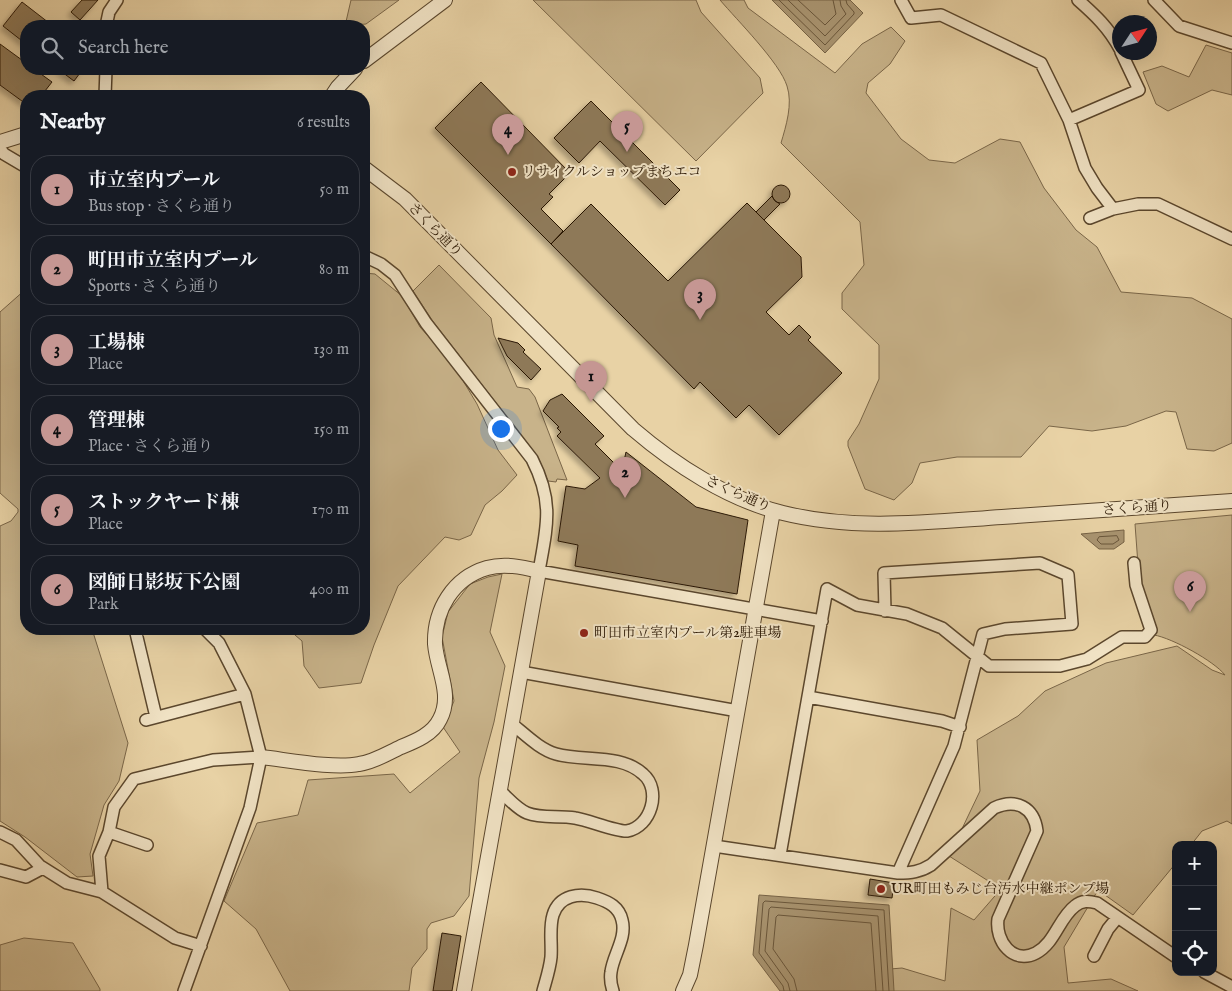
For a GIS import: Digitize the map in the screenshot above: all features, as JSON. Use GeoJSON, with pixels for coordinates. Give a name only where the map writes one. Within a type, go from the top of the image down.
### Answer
{"type":"FeatureCollection","features":[{"type":"Feature","properties":{"kind":"street"},"geometry":{"type":"LineString","coordinates":[[107,20],[109,12],[117,0]]}},
{"type":"Feature","properties":{"kind":"street"},"geometry":{"type":"LineString","coordinates":[[370,56],[445,0]]}},
{"type":"Feature","properties":{"kind":"street"},"geometry":{"type":"LineString","coordinates":[[901,0],[911,18],[941,15],[1041,63],[1069,120],[1086,168],[1097,188],[1113,209]]}},
{"type":"Feature","properties":{"kind":"street"},"geometry":{"type":"LineString","coordinates":[[1078,0],[1099,18],[1112,33]]}},
{"type":"Feature","properties":{"kind":"street"},"geometry":{"type":"LineString","coordinates":[[1154,0],[1179,26],[1232,43]]}},
{"type":"Feature","properties":{"kind":"street"},"geometry":{"type":"LineString","coordinates":[[1069,120],[1139,90],[1125,60]]}},
{"type":"Feature","properties":{"kind":"street"},"geometry":{"type":"LineString","coordinates":[[105,90],[106,75]]}},
{"type":"Feature","properties":{"kind":"street"},"geometry":{"type":"LineString","coordinates":[[336,90],[349,75]]}},
{"type":"Feature","properties":{"kind":"street"},"geometry":{"type":"LineString","coordinates":[[0,142],[20,136]]}},
{"type":"Feature","properties":{"kind":"street"},"geometry":{"type":"LineString","coordinates":[[0,148],[4,154],[20,163]]}},
{"type":"Feature","properties":{"kind":"street","name":"さくら通り"},"geometry":{"type":"LineString","coordinates":[[370,173],[404,199],[626,422],[652,445],[678,464],[718,488],[773,510],[809,518],[840,522],[882,524],[953,521],[1232,501]]}},
{"type":"Feature","properties":{"kind":"street"},"geometry":{"type":"LineString","coordinates":[[1090,218],[1113,209],[1138,204],[1158,204],[1232,239]]}},
{"type":"Feature","properties":{"kind":"street"},"geometry":{"type":"LineString","coordinates":[[370,259],[382,264],[394,275],[426,322],[532,460],[544,486],[548,513],[547,528],[464,991]]}},
{"type":"Feature","properties":{"kind":"street"},"geometry":{"type":"LineString","coordinates":[[683,991],[690,975],[696,945],[773,510]]}},
{"type":"Feature","properties":{"kind":"street"},"geometry":{"type":"LineString","coordinates":[[885,611],[884,573],[1040,563],[1068,575],[1072,624],[1005,629],[983,634],[954,746],[898,873]]}},
{"type":"Feature","properties":{"kind":"street"},"geometry":{"type":"LineString","coordinates":[[780,855],[827,589],[857,605],[907,614],[942,628],[989,666],[1060,666],[1087,659],[1122,637],[1145,637],[1151,630],[1136,585],[1134,563]]}},
{"type":"Feature","properties":{"kind":"street"},"geometry":{"type":"LineString","coordinates":[[102,892],[98,856],[109,832],[114,807],[134,779],[213,760],[261,757],[337,766],[359,764],[416,742],[431,731],[440,719],[445,704],[445,690],[436,646],[436,629],[440,612],[448,596],[459,584],[487,568],[507,566],[539,571],[822,621]]}},
{"type":"Feature","properties":{"kind":"street"},"geometry":{"type":"LineString","coordinates":[[136,635],[151,719],[245,694]]}},
{"type":"Feature","properties":{"kind":"street"},"geometry":{"type":"LineString","coordinates":[[184,991],[250,808],[261,757],[245,694],[218,644],[210,635]]}},
{"type":"Feature","properties":{"kind":"street"},"geometry":{"type":"LineString","coordinates":[[521,672],[738,711]]}},
{"type":"Feature","properties":{"kind":"street"},"geometry":{"type":"LineString","coordinates":[[808,696],[942,720],[960,728]]}},
{"type":"Feature","properties":{"kind":"street"},"geometry":{"type":"LineString","coordinates":[[500,791],[523,812],[534,816],[576,818],[626,831],[635,828],[643,822],[654,799],[651,783],[644,774],[630,766],[610,760],[576,758],[553,753],[512,724]]}},
{"type":"Feature","properties":{"kind":"street"},"geometry":{"type":"LineString","coordinates":[[714,846],[898,873],[919,872],[931,865],[994,808],[1002,804],[1018,805],[1032,815],[1036,822],[1037,831],[998,919],[996,928],[1003,945],[1011,953],[1020,956],[1030,956],[1039,952],[1046,945],[1069,911],[1081,902],[1089,901],[1097,904],[1172,954]]}},
{"type":"Feature","properties":{"kind":"street"},"geometry":{"type":"LineString","coordinates":[[0,832],[16,840],[43,868],[67,883],[102,892],[175,938],[200,946]]}},
{"type":"Feature","properties":{"kind":"street"},"geometry":{"type":"LineString","coordinates":[[109,832],[147,845]]}},
{"type":"Feature","properties":{"kind":"street"},"geometry":{"type":"LineString","coordinates":[[0,870],[26,876],[43,868]]}},
{"type":"Feature","properties":{"kind":"street"},"geometry":{"type":"LineString","coordinates":[[543,991],[551,960],[553,914],[564,900],[570,896],[580,894],[607,901],[619,912],[623,930],[620,946],[611,972],[613,991]]}},
{"type":"Feature","properties":{"kind":"street"},"geometry":{"type":"LineString","coordinates":[[1094,956],[1108,929],[1117,918]]}},
{"type":"Feature","properties":{"kind":"street"},"geometry":{"type":"LineString","coordinates":[[1211,976],[1232,987]]}},
{"type":"Feature","properties":{"kind":"shaded area"},"geometry":{"type":"Polygon","coordinates":[[[351,0],[399,0],[370,21],[346,20],[351,0]]]}},
{"type":"Feature","properties":{"kind":"shaded area"},"geometry":{"type":"Polygon","coordinates":[[[533,0],[696,0],[701,12],[760,78],[763,93],[696,161],[533,0]]]}},
{"type":"Feature","properties":{"kind":"shaded area"},"geometry":{"type":"Polygon","coordinates":[[[720,0],[744,0],[748,8],[835,73],[862,44],[891,27],[905,41],[890,64],[868,83],[866,93],[901,139],[929,160],[955,163],[1000,139],[1020,142],[1044,188],[1076,230],[1097,247],[1121,292],[1192,298],[1232,319],[1232,443],[1214,451],[1187,449],[1176,412],[1166,411],[1126,426],[1092,431],[1049,426],[1021,457],[957,457],[920,463],[912,483],[894,500],[865,489],[848,446],[848,441],[859,424],[879,379],[879,345],[842,309],[842,293],[864,265],[860,222],[781,143],[789,107],[787,86],[767,54],[720,0]]]}},
{"type":"Feature","properties":{"kind":"shaded area"},"geometry":{"type":"Polygon","coordinates":[[[1206,45],[1232,53],[1232,95],[1212,90],[1168,111],[1156,104],[1143,72],[1162,66],[1189,77],[1206,45]]]}},
{"type":"Feature","properties":{"kind":"shaded area"},"geometry":{"type":"Polygon","coordinates":[[[439,265],[491,318],[494,335],[517,387],[529,389],[535,397],[567,480],[557,479],[556,482],[548,481],[538,457],[432,320],[413,291],[439,265]]]}},
{"type":"Feature","properties":{"kind":"shaded area"},"geometry":{"type":"Polygon","coordinates":[[[370,274],[375,274],[402,296],[420,327],[453,364],[477,404],[498,450],[517,475],[485,505],[471,535],[459,540],[445,537],[398,586],[361,683],[319,688],[304,666],[302,641],[295,635],[370,635],[370,274]]]}},
{"type":"Feature","properties":{"kind":"shaded area"},"geometry":{"type":"Polygon","coordinates":[[[20,294],[20,635],[94,635],[128,743],[119,781],[104,805],[90,854],[93,876],[77,877],[25,837],[0,821],[0,526],[11,521],[18,512],[18,509],[0,493],[0,312],[20,294]]]}},
{"type":"Feature","properties":{"kind":"shaded area"},"geometry":{"type":"Polygon","coordinates":[[[1232,515],[1232,824],[1227,821],[1202,831],[1194,841],[1172,841],[1172,868],[1133,915],[1098,890],[1064,947],[1068,983],[1111,979],[1138,991],[842,991],[866,971],[902,968],[945,981],[951,908],[974,920],[1001,889],[949,856],[980,791],[977,740],[1018,716],[1045,691],[1106,663],[1177,646],[1212,670],[1225,675],[1212,663],[1192,651],[1154,635],[1140,592],[1135,524],[1232,515]]]}},
{"type":"Feature","properties":{"kind":"shaded area"},"geometry":{"type":"Polygon","coordinates":[[[502,574],[490,632],[505,666],[494,722],[479,778],[469,896],[454,916],[431,923],[427,929],[427,949],[412,968],[409,991],[290,991],[256,929],[224,901],[257,823],[298,815],[308,780],[394,774],[410,793],[460,752],[443,727],[454,701],[442,637],[448,612],[470,584],[502,574]]]}},
{"type":"Feature","properties":{"kind":"shaded area"},"geometry":{"type":"Polygon","coordinates":[[[24,938],[73,943],[100,991],[0,991],[0,945],[24,938]]]}},
{"type":"Feature","properties":{"kind":"water"},"geometry":{"type":"Polygon","coordinates":[[[772,0],[850,0],[863,13],[825,53],[772,0]]]}},
{"type":"Feature","properties":{"kind":"water"},"geometry":{"type":"Polygon","coordinates":[[[1124,530],[1124,542],[1114,549],[1099,549],[1081,534],[1124,530]]]}},
{"type":"Feature","properties":{"kind":"water"},"geometry":{"type":"Polygon","coordinates":[[[759,895],[889,905],[894,991],[780,991],[753,955],[759,895]]]}},
{"type":"Feature","properties":{"kind":"building"},"geometry":{"type":"Polygon","coordinates":[[[82,0],[98,0],[80,20],[71,12],[82,0]]]}},
{"type":"Feature","properties":{"kind":"building"},"geometry":{"type":"Polygon","coordinates":[[[22,2],[45,20],[20,20],[20,39],[3,26],[22,2]]]}},
{"type":"Feature","properties":{"kind":"building"},"geometry":{"type":"Polygon","coordinates":[[[0,44],[20,59],[20,75],[42,75],[52,82],[46,90],[20,90],[20,100],[0,85],[0,44]]]}},
{"type":"Feature","properties":{"kind":"building"},"geometry":{"type":"Polygon","coordinates":[[[66,75],[78,75],[74,81],[66,75]]]}},
{"type":"Feature","properties":{"kind":"building"},"geometry":{"type":"Polygon","coordinates":[[[481,82],[570,173],[549,194],[553,197],[541,209],[563,231],[551,244],[435,128],[481,82]]]}},
{"type":"Feature","properties":{"kind":"building"},"geometry":{"type":"Polygon","coordinates":[[[591,101],[680,190],[665,205],[600,141],[579,163],[554,138],[591,101]]]}},
{"type":"Feature","properties":{"kind":"building"},"geometry":{"type":"Polygon","coordinates":[[[777,185],[785,185],[790,190],[788,201],[777,203],[772,198],[772,190],[777,185]]]}},
{"type":"Feature","properties":{"kind":"building"},"geometry":{"type":"Polygon","coordinates":[[[772,196],[780,204],[764,220],[756,212],[772,196]]]}},
{"type":"Feature","properties":{"kind":"building"},"geometry":{"type":"Polygon","coordinates":[[[747,203],[801,257],[802,277],[766,312],[789,335],[799,325],[811,337],[808,340],[842,373],[779,435],[749,405],[736,418],[700,382],[694,389],[551,244],[591,204],[668,281],[747,203]]]}},
{"type":"Feature","properties":{"kind":"building"},"geometry":{"type":"Polygon","coordinates":[[[498,338],[518,343],[525,350],[523,352],[541,369],[531,380],[507,356],[498,338]]]}},
{"type":"Feature","properties":{"kind":"building"},"geometry":{"type":"Polygon","coordinates":[[[562,394],[604,436],[595,444],[617,466],[624,461],[626,452],[696,507],[748,520],[737,594],[575,566],[578,545],[558,541],[566,486],[585,489],[600,478],[557,436],[561,432],[557,428],[559,427],[543,411],[550,400],[562,394]]]}},
{"type":"Feature","properties":{"kind":"building","name":"UR町田もみじ台汚水中継ポンプ場"},"geometry":{"type":"Polygon","coordinates":[[[870,879],[894,883],[892,898],[868,895],[870,879]]]}},
{"type":"Feature","properties":{"kind":"building"},"geometry":{"type":"Polygon","coordinates":[[[442,933],[461,936],[452,991],[433,991],[442,933]]]}},
{"type":"Feature","properties":{"kind":"place","name":"ストックヤード棟"},"geometry":{"type":"Point","coordinates":[627,152]}},
{"type":"Feature","properties":{"kind":"place","name":"管理棟"},"geometry":{"type":"Point","coordinates":[508,155]}},
{"type":"Feature","properties":{"kind":"place","name":"リサイクルショップまちエコ"},"geometry":{"type":"Point","coordinates":[512,172]}},
{"type":"Feature","properties":{"kind":"place","name":"工場棟"},"geometry":{"type":"Point","coordinates":[700,320]}},
{"type":"Feature","properties":{"kind":"place","name":"市立室内プール"},"geometry":{"type":"Point","coordinates":[591,402]}},
{"type":"Feature","properties":{"kind":"place","name":"町田市立室内プール"},"geometry":{"type":"Point","coordinates":[625,498]}},
{"type":"Feature","properties":{"kind":"place","name":"図師日影坂下公園"},"geometry":{"type":"Point","coordinates":[1190,612]}},
{"type":"Feature","properties":{"kind":"place","name":"町田市立室内プール第2駐車場"},"geometry":{"type":"Point","coordinates":[584,633]}},
{"type":"Feature","properties":{"kind":"place","name":"UR町田もみじ台汚水中継ポンプ場"},"geometry":{"type":"Point","coordinates":[881,889]}}]}
